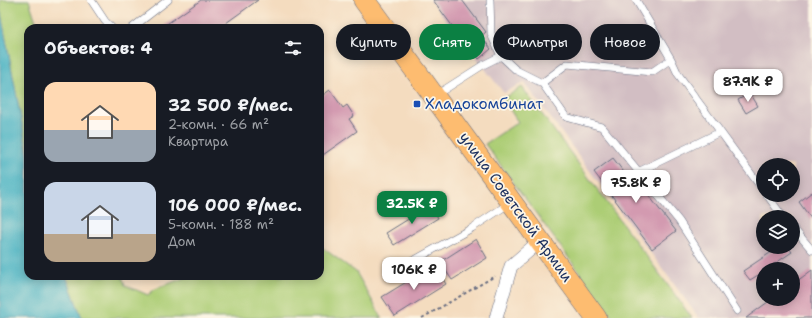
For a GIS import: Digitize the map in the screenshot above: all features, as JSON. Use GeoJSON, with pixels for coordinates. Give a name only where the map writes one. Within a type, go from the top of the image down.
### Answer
{"type":"FeatureCollection","features":[{"type":"Feature","properties":{"kind":"main road","name":"улица Советской Армии"},"geometry":{"type":"LineString","coordinates":[[364,0],[596,318]]}},
{"type":"Feature","properties":{"kind":"street"},"geometry":{"type":"LineString","coordinates":[[496,318],[511,266],[540,241]]}},
{"type":"Feature","properties":{"kind":"lane"},"geometry":{"type":"LineString","coordinates":[[91,0],[108,24]]}},
{"type":"Feature","properties":{"kind":"lane"},"geometry":{"type":"LineString","coordinates":[[137,24],[168,0]]}},
{"type":"Feature","properties":{"kind":"lane"},"geometry":{"type":"LineString","coordinates":[[490,0],[491,34],[493,38]]}},
{"type":"Feature","properties":{"kind":"lane"},"geometry":{"type":"LineString","coordinates":[[636,0],[671,58],[678,74],[756,181]]}},
{"type":"Feature","properties":{"kind":"lane"},"geometry":{"type":"LineString","coordinates":[[542,83],[567,64],[652,72],[671,58]]}},
{"type":"Feature","properties":{"kind":"lane"},"geometry":{"type":"LineString","coordinates":[[434,96],[493,60]]}},
{"type":"Feature","properties":{"kind":"lane"},"geometry":{"type":"LineString","coordinates":[[505,60],[516,70],[542,83],[566,117],[602,127],[679,221],[737,311]]}},
{"type":"Feature","properties":{"kind":"lane"},"geometry":{"type":"LineString","coordinates":[[638,172],[720,132]]}},
{"type":"Feature","properties":{"kind":"lane"},"geometry":{"type":"LineString","coordinates":[[402,267],[472,228],[512,202]]}},
{"type":"Feature","properties":{"kind":"lane"},"geometry":{"type":"LineString","coordinates":[[800,236],[812,250]]}},
{"type":"Feature","properties":{"kind":"path"},"geometry":{"type":"LineString","coordinates":[[422,318],[511,266]]}},
{"type":"Feature","properties":{"kind":"shaded area"},"geometry":{"type":"Polygon","coordinates":[[[430,0],[812,0],[812,318],[699,318],[524,82],[504,93],[478,60],[485,60],[485,24],[449,24],[430,0]]]}},
{"type":"Feature","properties":{"kind":"green space"},"geometry":{"type":"Polygon","coordinates":[[[0,0],[29,0],[37,24],[24,24],[24,134],[0,9],[0,0]]]}},
{"type":"Feature","properties":{"kind":"green space"},"geometry":{"type":"Polygon","coordinates":[[[522,87],[692,318],[613,318],[485,144],[518,122],[503,99],[522,87]]]}},
{"type":"Feature","properties":{"kind":"green space"},"geometry":{"type":"Polygon","coordinates":[[[324,249],[356,272],[382,318],[82,318],[68,280],[123,280],[125,285],[148,295],[155,289],[179,280],[324,280],[324,249]]]}},
{"type":"Feature","properties":{"kind":"water"},"geometry":{"type":"Polygon","coordinates":[[[0,9],[24,134],[24,280],[68,280],[82,318],[0,318],[0,9]]]}},
{"type":"Feature","properties":{"kind":"building"},"geometry":{"type":"Polygon","coordinates":[[[201,0],[258,0],[226,23],[227,24],[167,24],[201,0]]]}},
{"type":"Feature","properties":{"kind":"building"},"geometry":{"type":"Polygon","coordinates":[[[433,0],[462,0],[480,24],[451,24],[433,0]]]}},
{"type":"Feature","properties":{"kind":"building"},"geometry":{"type":"Polygon","coordinates":[[[485,41],[491,49],[485,54],[485,41]]]}},
{"type":"Feature","properties":{"kind":"building"},"geometry":{"type":"Polygon","coordinates":[[[330,90],[343,108],[347,105],[354,116],[349,119],[357,131],[324,154],[324,94],[330,90]]]}},
{"type":"Feature","properties":{"kind":"building"},"geometry":{"type":"Polygon","coordinates":[[[750,93],[758,106],[746,113],[738,100],[750,93]]]}},
{"type":"Feature","properties":{"kind":"building"},"geometry":{"type":"Polygon","coordinates":[[[613,158],[633,184],[637,180],[676,231],[652,249],[594,172],[613,158]]]}},
{"type":"Feature","properties":{"kind":"building"},"geometry":{"type":"Polygon","coordinates":[[[812,192],[812,220],[799,202],[812,192]]]}},
{"type":"Feature","properties":{"kind":"building"},"geometry":{"type":"Polygon","coordinates":[[[431,205],[438,218],[394,245],[386,233],[431,205]]]}},
{"type":"Feature","properties":{"kind":"building"},"geometry":{"type":"Polygon","coordinates":[[[476,239],[487,258],[452,280],[440,262],[476,239]]]}},
{"type":"Feature","properties":{"kind":"building"},"geometry":{"type":"Polygon","coordinates":[[[768,254],[789,254],[777,262],[756,262],[768,254]]]}},
{"type":"Feature","properties":{"kind":"building"},"geometry":{"type":"Polygon","coordinates":[[[756,262],[756,276],[750,280],[743,271],[756,262]]]}},
{"type":"Feature","properties":{"kind":"building"},"geometry":{"type":"Polygon","coordinates":[[[434,265],[446,284],[395,316],[382,297],[434,265]]]}},
{"type":"Feature","properties":{"kind":"building"},"geometry":{"type":"Polygon","coordinates":[[[812,270],[812,318],[746,318],[762,306],[800,306],[800,279],[812,270]]]}},
{"type":"Feature","properties":{"kind":"place","name":"Хладокомбинат"},"geometry":{"type":"Point","coordinates":[417,104]}}]}
